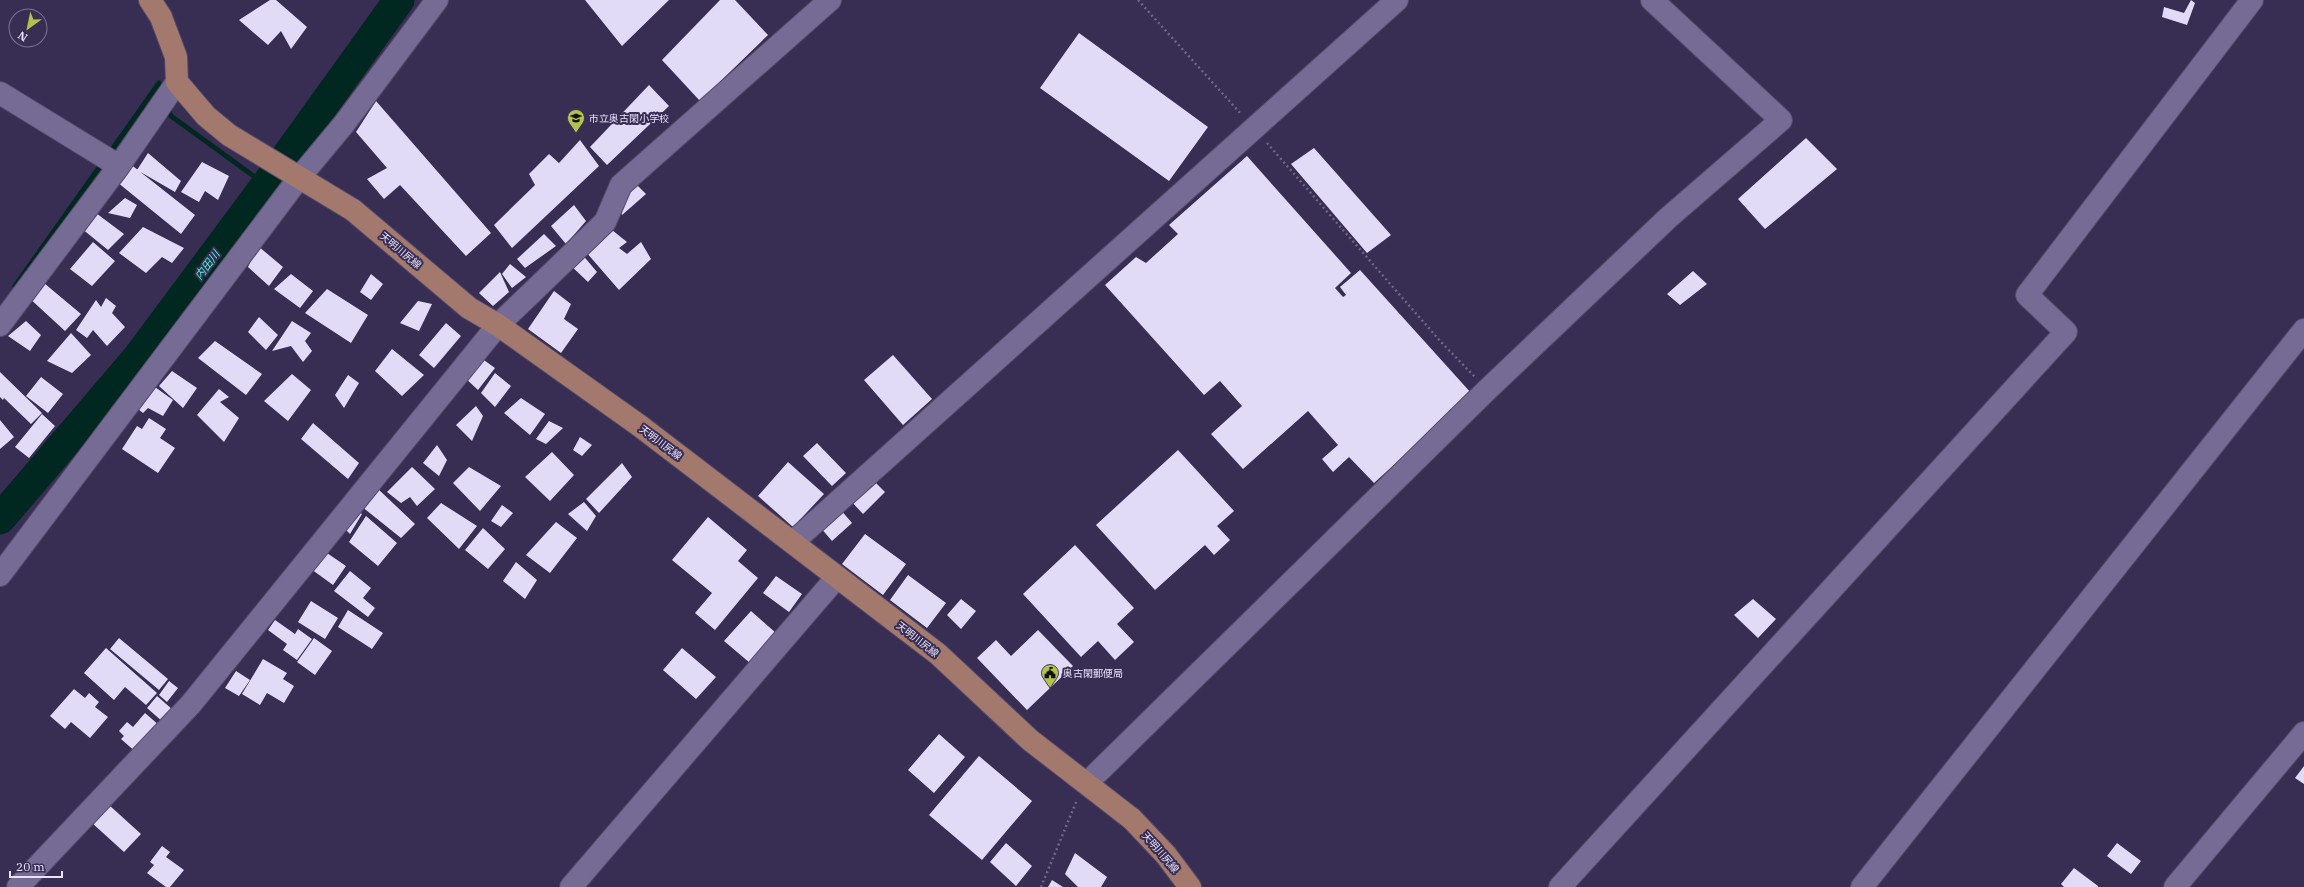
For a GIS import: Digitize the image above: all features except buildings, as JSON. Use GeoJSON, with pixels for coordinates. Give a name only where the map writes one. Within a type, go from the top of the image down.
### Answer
{"type":"FeatureCollection","features":[{"type":"Feature","properties":{"kind":"main road"},"geometry":{"type":"LineString","coordinates":[[150,0],[161,16],[176,57],[177,82]]}},
{"type":"Feature","properties":{"kind":"main road","name":"天明川尻線"},"geometry":{"type":"LineString","coordinates":[[177,82],[206,116],[245,144],[353,210],[469,308],[498,325],[640,426],[938,654],[1030,740],[1132,819],[1166,855],[1190,887]]}},
{"type":"Feature","properties":{"kind":"street"},"geometry":{"type":"LineString","coordinates":[[0,575],[296,176],[344,124],[437,0]]}},
{"type":"Feature","properties":{"kind":"street"},"geometry":{"type":"LineString","coordinates":[[18,887],[191,704],[498,325],[605,222],[621,185],[830,0]]}},
{"type":"Feature","properties":{"kind":"street"},"geometry":{"type":"LineString","coordinates":[[792,542],[1397,0]]}},
{"type":"Feature","properties":{"kind":"street"},"geometry":{"type":"LineString","coordinates":[[1087,783],[1488,390],[1668,218],[1781,120],[1652,0]]}},
{"type":"Feature","properties":{"kind":"street"},"geometry":{"type":"LineString","coordinates":[[1560,887],[2066,332],[2027,295],[2252,0]]}},
{"type":"Feature","properties":{"kind":"street"},"geometry":{"type":"LineString","coordinates":[[0,325],[119,166],[177,82]]}},
{"type":"Feature","properties":{"kind":"street"},"geometry":{"type":"LineString","coordinates":[[0,93],[119,166]]}},
{"type":"Feature","properties":{"kind":"street"},"geometry":{"type":"LineString","coordinates":[[1862,887],[2304,330]]}},
{"type":"Feature","properties":{"kind":"street"},"geometry":{"type":"LineString","coordinates":[[571,887],[837,577]]}},
{"type":"Feature","properties":{"kind":"street"},"geometry":{"type":"LineString","coordinates":[[2175,887],[2304,733]]}},
{"type":"Feature","properties":{"kind":"path"},"geometry":{"type":"LineString","coordinates":[[1138,0],[1254,129],[1441,342],[1488,390]]}},
{"type":"Feature","properties":{"kind":"path"},"geometry":{"type":"LineString","coordinates":[[1041,887],[1072,808],[1087,783]]}},
{"type":"Feature","properties":{"kind":"waterway","name":"内田川"},"geometry":{"type":"LineString","coordinates":[[0,519],[139,356],[266,185],[399,0]]}},
{"type":"Feature","properties":{"kind":"waterway"},"geometry":{"type":"LineString","coordinates":[[109,154],[159,83],[162,92]]}},
{"type":"Feature","properties":{"kind":"waterway"},"geometry":{"type":"LineString","coordinates":[[167,107],[171,116],[266,185]]}},
{"type":"Feature","properties":{"kind":"waterway"},"geometry":{"type":"LineString","coordinates":[[15,286],[103,162]]}},
{"type":"Feature","properties":{"kind":"place","name":"市立奥古閑小学校"},"geometry":{"type":"Point","coordinates":[576,133]}},
{"type":"Feature","properties":{"kind":"place","name":"奥古閑郵便局"},"geometry":{"type":"Point","coordinates":[1050,688]}}]}
